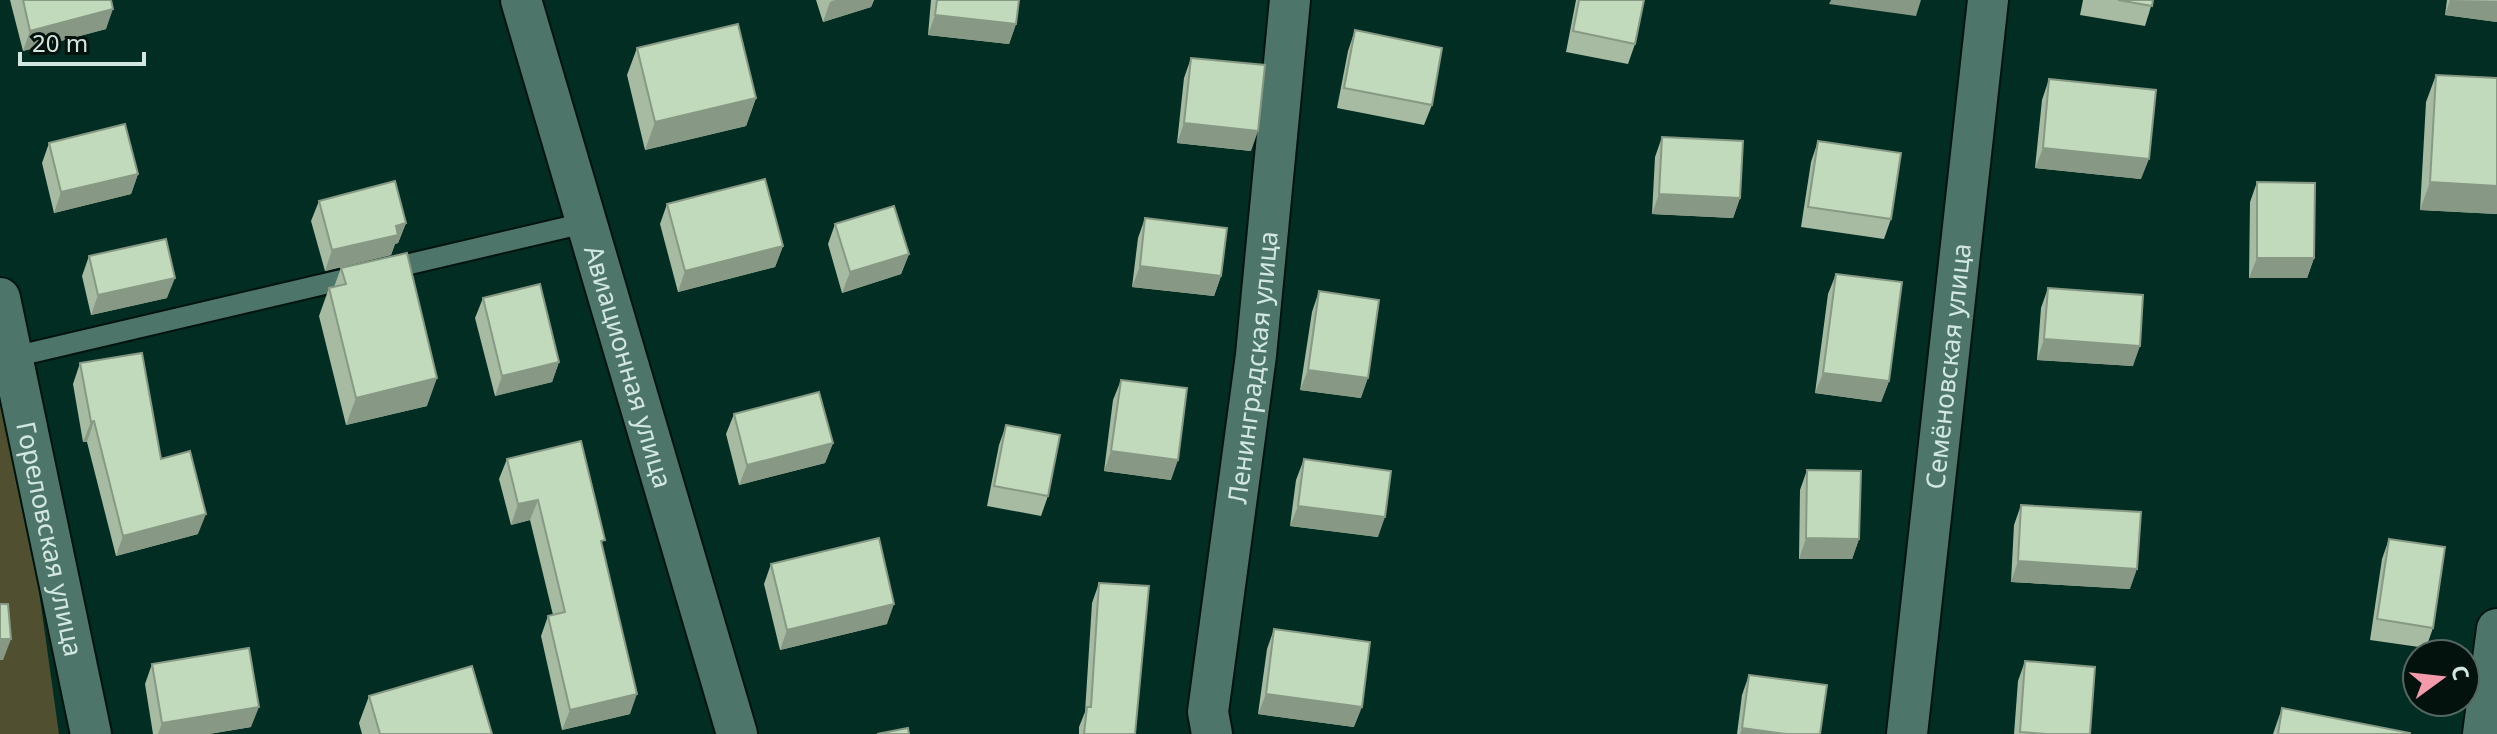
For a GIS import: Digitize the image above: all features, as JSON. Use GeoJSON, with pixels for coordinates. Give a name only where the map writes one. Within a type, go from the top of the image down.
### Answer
{"type":"FeatureCollection","features":[{"type":"Feature","properties":{"kind":"street","name":"Авиационная улица"},"geometry":{"type":"LineString","coordinates":[[521,0],[589,222],[737,734]]}},
{"type":"Feature","properties":{"kind":"street","name":"Ленинградская улица"},"geometry":{"type":"LineString","coordinates":[[1212,734],[1208,712],[1256,355],[1290,0]]}},
{"type":"Feature","properties":{"kind":"street","name":"Семёновская улица"},"geometry":{"type":"LineString","coordinates":[[1907,734],[1988,0]]}},
{"type":"Feature","properties":{"kind":"street","name":"Гореловская улица"},"geometry":{"type":"LineString","coordinates":[[0,298],[7,358],[91,734]]}},
{"type":"Feature","properties":{"kind":"street"},"geometry":{"type":"LineString","coordinates":[[2483,734],[2497,629]]}},
{"type":"Feature","properties":{"kind":"lane"},"geometry":{"type":"LineString","coordinates":[[7,358],[589,222]]}},
{"type":"Feature","properties":{"kind":"shaded area"},"geometry":{"type":"Polygon","coordinates":[[[9,377],[59,734],[0,734],[0,380],[9,377]]]}},
{"type":"Feature","properties":{"kind":"building"},"geometry":{"type":"Polygon","coordinates":[[[23,0],[111,0],[113,9],[30,31],[23,0]]]}},
{"type":"Feature","properties":{"kind":"building"},"geometry":{"type":"Polygon","coordinates":[[[937,0],[1019,0],[1016,24],[935,15],[937,0]]]}},
{"type":"Feature","properties":{"kind":"building"},"geometry":{"type":"Polygon","coordinates":[[[1579,0],[1644,0],[1635,44],[1573,31],[1579,0]]]}},
{"type":"Feature","properties":{"kind":"building"},"geometry":{"type":"Polygon","coordinates":[[[2118,0],[2153,0],[2152,6],[2118,0]]]}},
{"type":"Feature","properties":{"kind":"building"},"geometry":{"type":"Polygon","coordinates":[[[738,24],[756,98],[655,122],[637,48],[738,24]]]}},
{"type":"Feature","properties":{"kind":"building"},"geometry":{"type":"Polygon","coordinates":[[[1355,30],[1442,48],[1432,105],[1344,88],[1355,30]]]}},
{"type":"Feature","properties":{"kind":"building"},"geometry":{"type":"Polygon","coordinates":[[[1191,58],[1265,65],[1258,131],[1184,123],[1191,58]]]}},
{"type":"Feature","properties":{"kind":"building"},"geometry":{"type":"Polygon","coordinates":[[[2436,75],[2497,78],[2497,186],[2430,182],[2436,75]]]}},
{"type":"Feature","properties":{"kind":"building"},"geometry":{"type":"Polygon","coordinates":[[[2049,79],[2156,90],[2149,159],[2043,148],[2049,79]]]}},
{"type":"Feature","properties":{"kind":"building"},"geometry":{"type":"Polygon","coordinates":[[[125,124],[138,174],[61,192],[49,143],[125,124]]]}},
{"type":"Feature","properties":{"kind":"building"},"geometry":{"type":"Polygon","coordinates":[[[1662,137],[1743,141],[1740,198],[1659,194],[1662,137]]]}},
{"type":"Feature","properties":{"kind":"building"},"geometry":{"type":"Polygon","coordinates":[[[1818,141],[1901,153],[1891,219],[1808,207],[1818,141]]]}},
{"type":"Feature","properties":{"kind":"building"},"geometry":{"type":"Polygon","coordinates":[[[765,179],[783,246],[685,271],[667,204],[765,179]]]}},
{"type":"Feature","properties":{"kind":"building"},"geometry":{"type":"Polygon","coordinates":[[[395,181],[406,223],[396,226],[398,235],[332,250],[319,201],[395,181]]]}},
{"type":"Feature","properties":{"kind":"building"},"geometry":{"type":"Polygon","coordinates":[[[2257,182],[2315,183],[2314,258],[2257,258],[2257,182]]]}},
{"type":"Feature","properties":{"kind":"building"},"geometry":{"type":"Polygon","coordinates":[[[894,206],[909,254],[850,272],[835,224],[894,206]]]}},
{"type":"Feature","properties":{"kind":"building"},"geometry":{"type":"Polygon","coordinates":[[[1145,218],[1227,228],[1221,276],[1140,266],[1145,218]]]}},
{"type":"Feature","properties":{"kind":"building"},"geometry":{"type":"Polygon","coordinates":[[[166,239],[175,278],[98,295],[89,256],[166,239]]]}},
{"type":"Feature","properties":{"kind":"building"},"geometry":{"type":"Polygon","coordinates":[[[407,253],[437,378],[356,398],[329,288],[346,284],[341,268],[407,253]]]}},
{"type":"Feature","properties":{"kind":"building"},"geometry":{"type":"Polygon","coordinates":[[[1836,274],[1902,282],[1889,381],[1823,373],[1836,274]]]}},
{"type":"Feature","properties":{"kind":"building"},"geometry":{"type":"Polygon","coordinates":[[[540,284],[559,362],[502,376],[483,298],[540,284]]]}},
{"type":"Feature","properties":{"kind":"building"},"geometry":{"type":"Polygon","coordinates":[[[2048,288],[2143,295],[2140,346],[2044,339],[2048,288]]]}},
{"type":"Feature","properties":{"kind":"building"},"geometry":{"type":"Polygon","coordinates":[[[1319,291],[1379,300],[1368,378],[1308,370],[1319,291]]]}},
{"type":"Feature","properties":{"kind":"building"},"geometry":{"type":"Polygon","coordinates":[[[142,353],[161,459],[190,451],[206,514],[123,536],[94,421],[91,422],[80,363],[142,353]]]}},
{"type":"Feature","properties":{"kind":"building"},"geometry":{"type":"Polygon","coordinates":[[[1121,380],[1187,388],[1178,460],[1111,451],[1121,380]]]}},
{"type":"Feature","properties":{"kind":"building"},"geometry":{"type":"Polygon","coordinates":[[[819,392],[833,443],[747,465],[734,414],[819,392]]]}},
{"type":"Feature","properties":{"kind":"building"},"geometry":{"type":"Polygon","coordinates":[[[1006,425],[1060,435],[1048,496],[994,486],[1006,425]]]}},
{"type":"Feature","properties":{"kind":"building"},"geometry":{"type":"Polygon","coordinates":[[[581,441],[637,694],[570,710],[548,616],[565,612],[538,500],[518,504],[507,459],[581,441]]]}},
{"type":"Feature","properties":{"kind":"building"},"geometry":{"type":"Polygon","coordinates":[[[1304,459],[1391,471],[1385,517],[1298,506],[1304,459]]]}},
{"type":"Feature","properties":{"kind":"building"},"geometry":{"type":"Polygon","coordinates":[[[1807,470],[1861,471],[1859,539],[1806,538],[1807,470]]]}},
{"type":"Feature","properties":{"kind":"building"},"geometry":{"type":"Polygon","coordinates":[[[2021,505],[2141,512],[2137,569],[2018,561],[2021,505]]]}},
{"type":"Feature","properties":{"kind":"building"},"geometry":{"type":"Polygon","coordinates":[[[879,538],[894,604],[787,630],[771,564],[879,538]]]}},
{"type":"Feature","properties":{"kind":"building"},"geometry":{"type":"Polygon","coordinates":[[[2389,539],[2445,547],[2433,628],[2377,619],[2389,539]]]}},
{"type":"Feature","properties":{"kind":"building"},"geometry":{"type":"Polygon","coordinates":[[[1099,583],[1149,586],[1135,734],[1084,734],[1087,707],[1091,707],[1099,583]]]}},
{"type":"Feature","properties":{"kind":"building"},"geometry":{"type":"Polygon","coordinates":[[[0,604],[8,604],[11,639],[0,639],[0,604]]]}},
{"type":"Feature","properties":{"kind":"building"},"geometry":{"type":"Polygon","coordinates":[[[1274,629],[1370,642],[1362,707],[1266,694],[1274,629]]]}},
{"type":"Feature","properties":{"kind":"building"},"geometry":{"type":"Polygon","coordinates":[[[249,648],[259,707],[162,723],[152,664],[249,648]]]}},
{"type":"Feature","properties":{"kind":"building"},"geometry":{"type":"Polygon","coordinates":[[[2025,661],[2095,667],[2090,734],[2020,732],[2025,661]]]}},
{"type":"Feature","properties":{"kind":"building"},"geometry":{"type":"Polygon","coordinates":[[[472,666],[492,734],[380,734],[369,696],[472,666]]]}},
{"type":"Feature","properties":{"kind":"building"},"geometry":{"type":"Polygon","coordinates":[[[1749,675],[1827,685],[1820,734],[1786,734],[1742,728],[1749,675]]]}},
{"type":"Feature","properties":{"kind":"building"},"geometry":{"type":"Polygon","coordinates":[[[2282,708],[2410,733],[2410,734],[2278,734],[2282,708]]]}},
{"type":"Feature","properties":{"kind":"building"},"geometry":{"type":"Polygon","coordinates":[[[908,728],[909,734],[877,734],[908,728]]]}}]}
